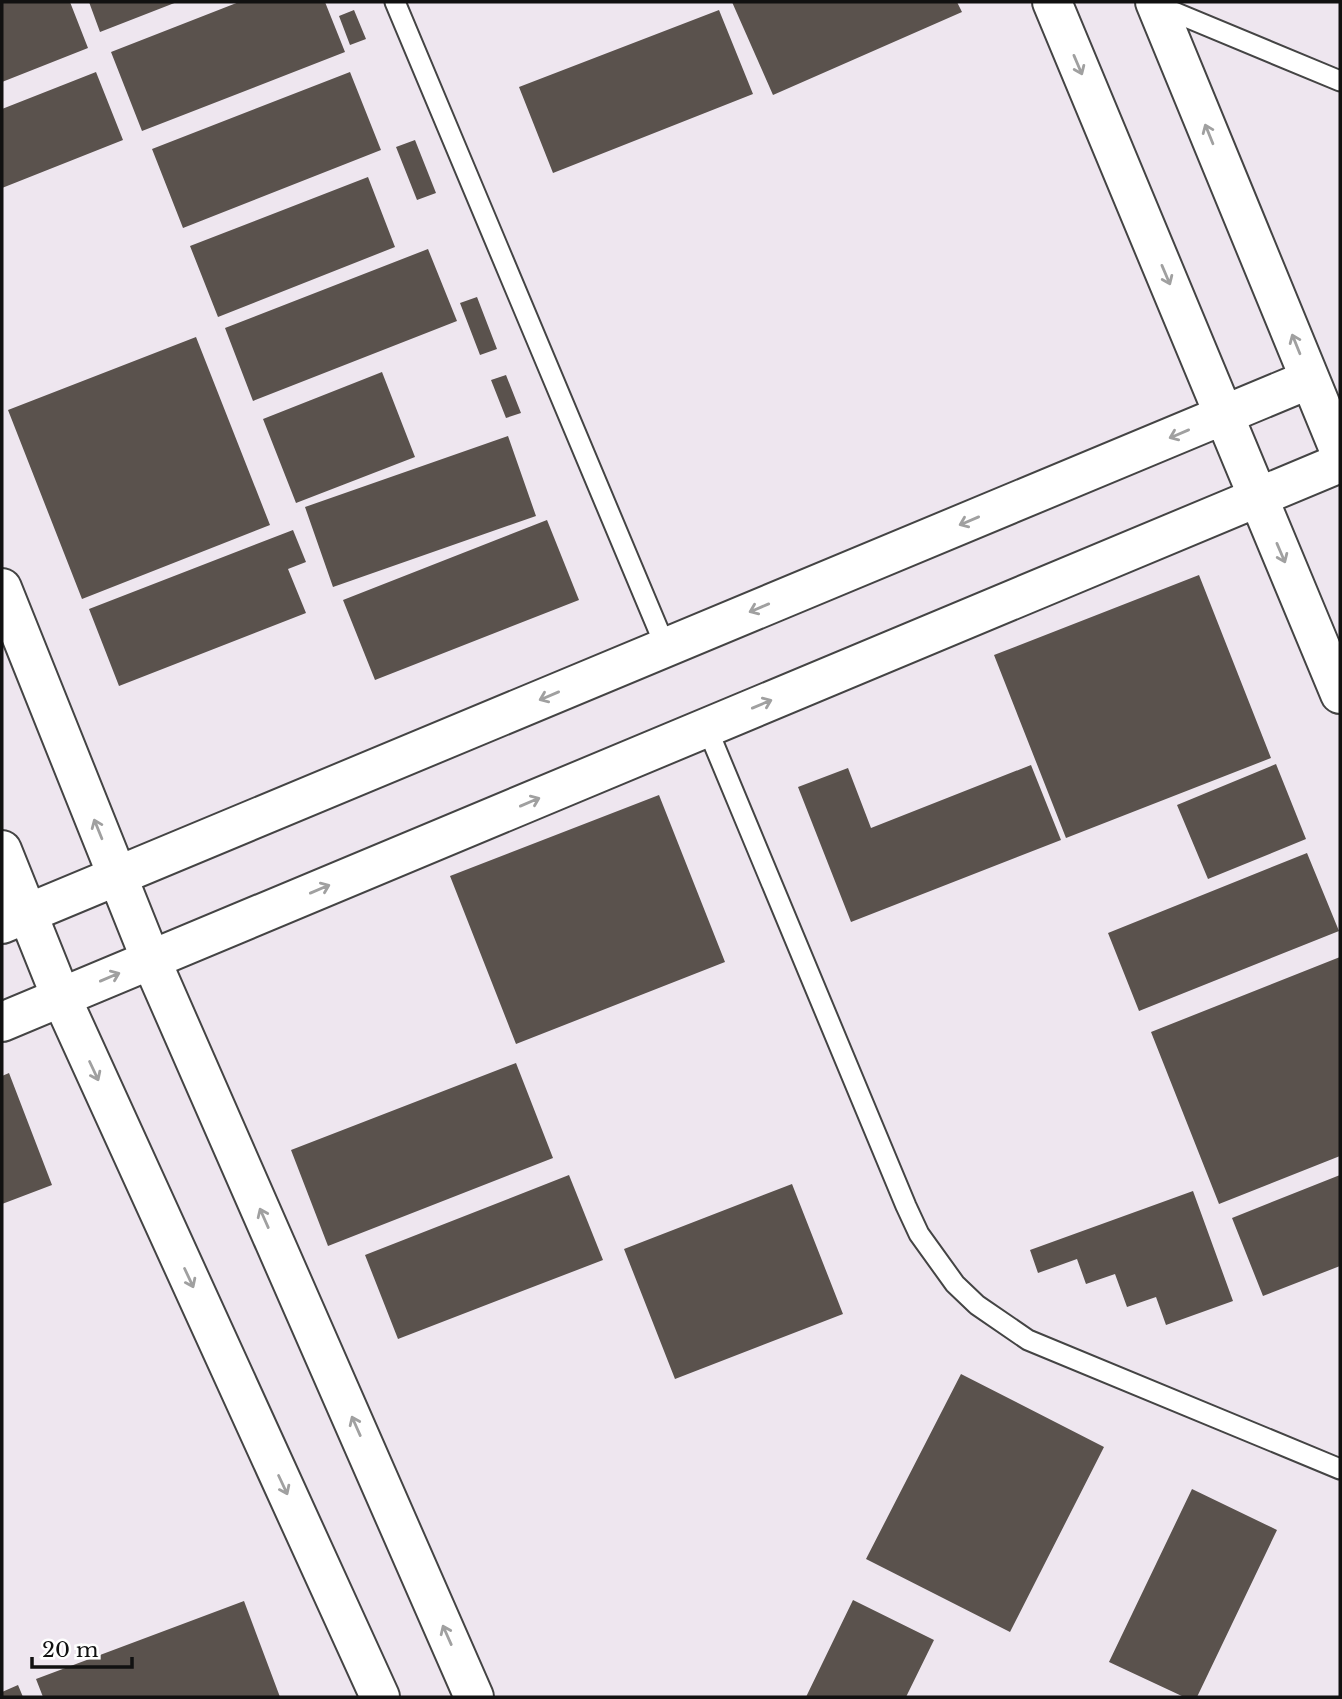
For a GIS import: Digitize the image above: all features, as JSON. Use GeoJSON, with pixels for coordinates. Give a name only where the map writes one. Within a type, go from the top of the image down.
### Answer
{"type":"FeatureCollection","features":[{"type":"Feature","properties":{"kind":"street"},"geometry":{"type":"LineString","coordinates":[[1052,2],[1340,694]]}},
{"type":"Feature","properties":{"kind":"street"},"geometry":{"type":"LineString","coordinates":[[1155,3],[1340,453]]}},
{"type":"Feature","properties":{"kind":"street"},"geometry":{"type":"LineString","coordinates":[[15,918],[1310,379]]}},
{"type":"Feature","properties":{"kind":"street"},"geometry":{"type":"LineString","coordinates":[[2,1022],[1340,463]]}},
{"type":"Feature","properties":{"kind":"street"},"geometry":{"type":"LineString","coordinates":[[2,588],[151,960],[474,1697]]}},
{"type":"Feature","properties":{"kind":"street"},"geometry":{"type":"LineString","coordinates":[[2,850],[15,918],[61,997],[380,1697]]}},
{"type":"Feature","properties":{"kind":"lane"},"geometry":{"type":"LineString","coordinates":[[395,2],[666,648]]}},
{"type":"Feature","properties":{"kind":"lane"},"geometry":{"type":"LineString","coordinates":[[1155,3],[1340,81]]}},
{"type":"Feature","properties":{"kind":"lane"},"geometry":{"type":"LineString","coordinates":[[707,728],[906,1206],[919,1234],[955,1284],[976,1305],[1028,1340],[1340,1469]]}},
{"type":"Feature","properties":{"kind":"shaded area"},"geometry":{"type":"Polygon","coordinates":[[[2,2],[1340,2],[1340,1697],[2,1697],[2,2]]]}},
{"type":"Feature","properties":{"kind":"building"},"geometry":{"type":"Polygon","coordinates":[[[2,2],[70,2],[88,48],[2,82],[2,2]]]}},
{"type":"Feature","properties":{"kind":"building"},"geometry":{"type":"Polygon","coordinates":[[[89,2],[177,2],[100,32],[89,2]]]}},
{"type":"Feature","properties":{"kind":"building"},"geometry":{"type":"Polygon","coordinates":[[[239,2],[325,2],[345,52],[142,131],[111,52],[239,2]]]}},
{"type":"Feature","properties":{"kind":"building"},"geometry":{"type":"Polygon","coordinates":[[[732,2],[957,2],[962,12],[773,95],[732,2]]]}},
{"type":"Feature","properties":{"kind":"building"},"geometry":{"type":"Polygon","coordinates":[[[354,10],[366,39],[350,45],[339,16],[354,10]]]}},
{"type":"Feature","properties":{"kind":"building"},"geometry":{"type":"Polygon","coordinates":[[[719,10],[753,94],[553,173],[519,87],[719,10]]]}},
{"type":"Feature","properties":{"kind":"building"},"geometry":{"type":"Polygon","coordinates":[[[96,72],[123,140],[2,188],[2,109],[96,72]]]}},
{"type":"Feature","properties":{"kind":"building"},"geometry":{"type":"Polygon","coordinates":[[[350,72],[381,150],[183,228],[152,149],[350,72]]]}},
{"type":"Feature","properties":{"kind":"building"},"geometry":{"type":"Polygon","coordinates":[[[415,140],[436,193],[417,200],[396,147],[415,140]]]}},
{"type":"Feature","properties":{"kind":"building"},"geometry":{"type":"Polygon","coordinates":[[[368,177],[395,247],[218,317],[190,246],[368,177]]]}},
{"type":"Feature","properties":{"kind":"building"},"geometry":{"type":"Polygon","coordinates":[[[428,249],[457,321],[253,401],[225,328],[428,249]]]}},
{"type":"Feature","properties":{"kind":"building"},"geometry":{"type":"Polygon","coordinates":[[[477,297],[497,349],[480,355],[460,303],[477,297]]]}},
{"type":"Feature","properties":{"kind":"building"},"geometry":{"type":"Polygon","coordinates":[[[196,337],[270,525],[82,599],[8,410],[196,337]]]}},
{"type":"Feature","properties":{"kind":"building"},"geometry":{"type":"Polygon","coordinates":[[[382,372],[415,457],[296,503],[263,419],[382,372]]]}},
{"type":"Feature","properties":{"kind":"building"},"geometry":{"type":"Polygon","coordinates":[[[506,375],[521,413],[506,418],[491,380],[506,375]]]}},
{"type":"Feature","properties":{"kind":"building"},"geometry":{"type":"Polygon","coordinates":[[[508,436],[536,516],[333,587],[305,507],[508,436]]]}},
{"type":"Feature","properties":{"kind":"building"},"geometry":{"type":"Polygon","coordinates":[[[547,520],[579,600],[375,680],[343,600],[547,520]]]}},
{"type":"Feature","properties":{"kind":"building"},"geometry":{"type":"Polygon","coordinates":[[[293,530],[306,562],[288,569],[306,613],[119,686],[89,609],[293,530]]]}},
{"type":"Feature","properties":{"kind":"building"},"geometry":{"type":"Polygon","coordinates":[[[1199,575],[1271,758],[1066,838],[994,655],[1199,575]]]}},
{"type":"Feature","properties":{"kind":"building"},"geometry":{"type":"Polygon","coordinates":[[[1276,764],[1306,839],[1208,879],[1177,805],[1276,764]]]}},
{"type":"Feature","properties":{"kind":"building"},"geometry":{"type":"Polygon","coordinates":[[[1031,765],[1061,840],[851,922],[798,787],[848,768],[871,828],[1031,765]]]}},
{"type":"Feature","properties":{"kind":"building"},"geometry":{"type":"Polygon","coordinates":[[[659,795],[725,962],[516,1044],[450,876],[659,795]]]}},
{"type":"Feature","properties":{"kind":"building"},"geometry":{"type":"Polygon","coordinates":[[[1307,853],[1339,931],[1139,1011],[1108,933],[1307,853]]]}},
{"type":"Feature","properties":{"kind":"building"},"geometry":{"type":"Polygon","coordinates":[[[1340,957],[1340,1156],[1219,1204],[1151,1032],[1340,957]]]}},
{"type":"Feature","properties":{"kind":"building"},"geometry":{"type":"Polygon","coordinates":[[[516,1063],[553,1158],[328,1246],[291,1150],[516,1063]]]}},
{"type":"Feature","properties":{"kind":"building"},"geometry":{"type":"Polygon","coordinates":[[[9,1073],[52,1185],[2,1204],[2,1076],[9,1073]]]}},
{"type":"Feature","properties":{"kind":"building"},"geometry":{"type":"Polygon","coordinates":[[[569,1175],[603,1260],[398,1339],[365,1255],[569,1175]]]}},
{"type":"Feature","properties":{"kind":"building"},"geometry":{"type":"Polygon","coordinates":[[[1340,1175],[1340,1266],[1263,1296],[1232,1218],[1340,1175]]]}},
{"type":"Feature","properties":{"kind":"building"},"geometry":{"type":"Polygon","coordinates":[[[792,1184],[843,1314],[675,1379],[624,1249],[792,1184]]]}},
{"type":"Feature","properties":{"kind":"building"},"geometry":{"type":"Polygon","coordinates":[[[1193,1191],[1233,1301],[1166,1325],[1156,1297],[1127,1307],[1115,1274],[1086,1284],[1077,1259],[1038,1273],[1030,1250],[1193,1191]]]}},
{"type":"Feature","properties":{"kind":"building"},"geometry":{"type":"Polygon","coordinates":[[[961,1374],[1104,1447],[1010,1632],[866,1559],[961,1374]]]}},
{"type":"Feature","properties":{"kind":"building"},"geometry":{"type":"Polygon","coordinates":[[[1192,1489],[1277,1530],[1197,1697],[1184,1697],[1109,1662],[1192,1489]]]}},
{"type":"Feature","properties":{"kind":"building"},"geometry":{"type":"Polygon","coordinates":[[[853,1600],[934,1640],[906,1697],[806,1697],[853,1600]]]}},
{"type":"Feature","properties":{"kind":"building"},"geometry":{"type":"Polygon","coordinates":[[[244,1601],[280,1697],[43,1697],[36,1679],[244,1601]]]}},
{"type":"Feature","properties":{"kind":"building"},"geometry":{"type":"Polygon","coordinates":[[[18,1685],[23,1697],[2,1697],[2,1692],[18,1685]]]}}]}
